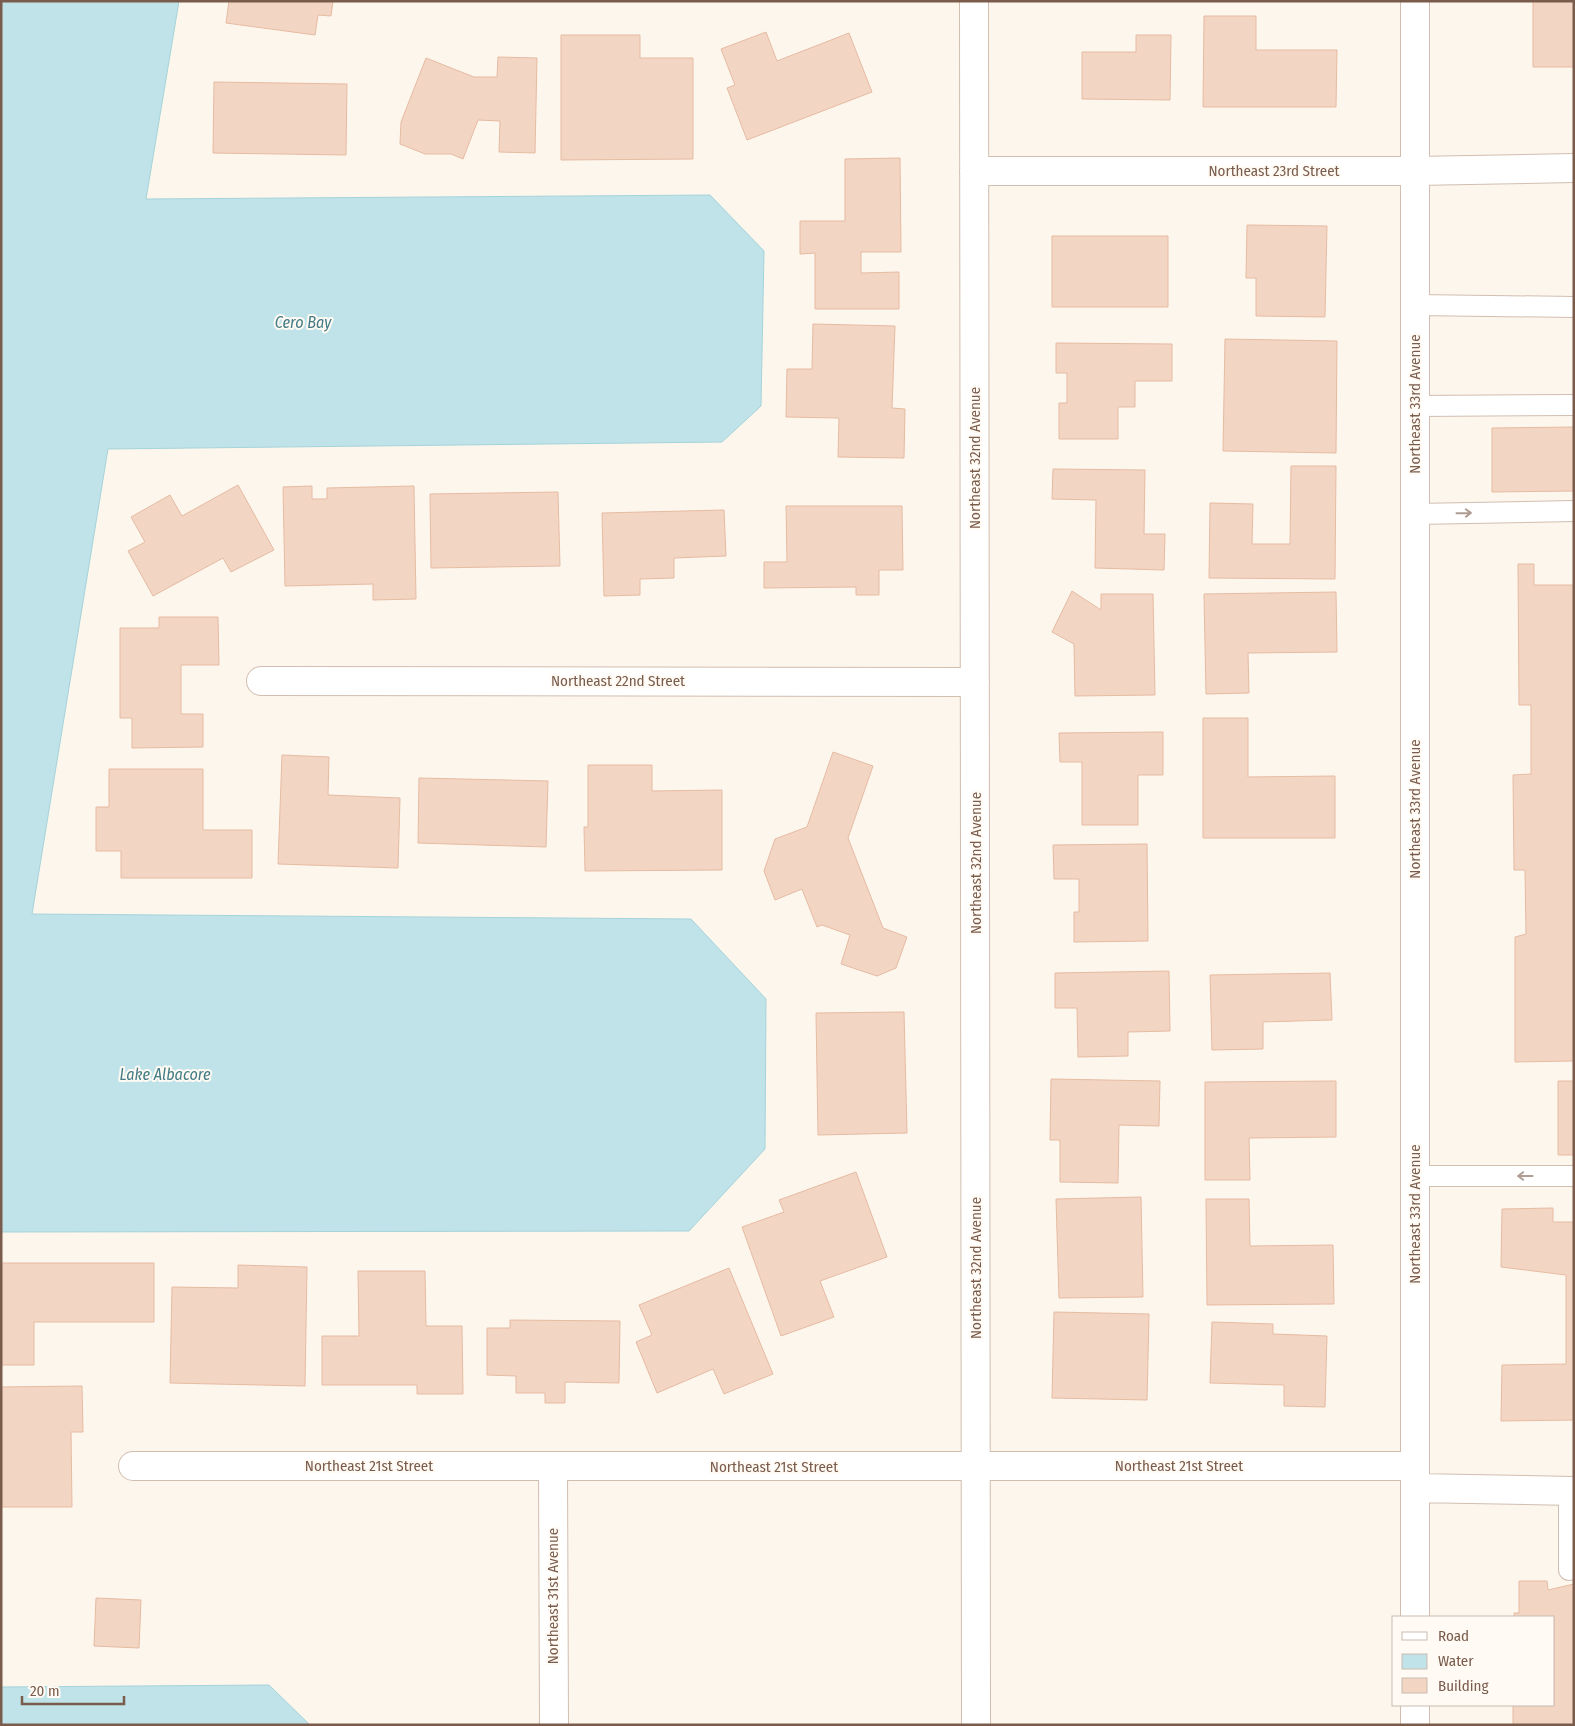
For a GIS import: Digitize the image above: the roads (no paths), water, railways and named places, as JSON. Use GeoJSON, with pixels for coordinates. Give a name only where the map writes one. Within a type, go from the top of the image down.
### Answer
{"type":"FeatureCollection","features":[{"type":"Feature","properties":{"kind":"street","name":"Northeast 32nd Avenue"},"geometry":{"type":"LineString","coordinates":[[974,1],[976,1725]]}},
{"type":"Feature","properties":{"kind":"street","name":"Northeast 33rd Avenue"},"geometry":{"type":"LineString","coordinates":[[1415,1],[1415,1616]]}},
{"type":"Feature","properties":{"kind":"street","name":"Northeast 23rd Street"},"geometry":{"type":"LineString","coordinates":[[974,171],[1415,171],[1574,168]]}},
{"type":"Feature","properties":{"kind":"street","name":"Northeast 22nd Street"},"geometry":{"type":"LineString","coordinates":[[261,681],[975,682]]}},
{"type":"Feature","properties":{"kind":"street","name":"Northeast 21st Street"},"geometry":{"type":"LineString","coordinates":[[133,1466],[976,1467],[1415,1477],[1571,1491]]}},
{"type":"Feature","properties":{"kind":"street","name":"Northeast 31st Avenue"},"geometry":{"type":"LineString","coordinates":[[553,1467],[554,1725]]}},
{"type":"Feature","properties":{"kind":"street"},"geometry":{"type":"LineString","coordinates":[[1415,1706],[1415,1725]]}},
{"type":"Feature","properties":{"kind":"lane"},"geometry":{"type":"LineString","coordinates":[[1415,306],[1574,307]]}},
{"type":"Feature","properties":{"kind":"lane"},"geometry":{"type":"LineString","coordinates":[[1415,406],[1574,405]]}},
{"type":"Feature","properties":{"kind":"lane"},"geometry":{"type":"LineString","coordinates":[[1415,514],[1574,511]]}},
{"type":"Feature","properties":{"kind":"lane"},"geometry":{"type":"LineString","coordinates":[[1415,1176],[1574,1176]]}},
{"type":"Feature","properties":{"kind":"lane"},"geometry":{"type":"LineString","coordinates":[[1569,1570],[1571,1491]]}},
{"type":"Feature","properties":{"kind":"water"},"geometry":{"type":"Polygon","coordinates":[[[1,1],[179,1],[146,199],[710,195],[764,251],[761,406],[722,442],[108,449],[32,914],[691,919],[766,999],[765,1149],[689,1231],[1,1232],[1,1]]]}},
{"type":"Feature","properties":{"kind":"water"},"geometry":{"type":"Polygon","coordinates":[[[269,1685],[310,1725],[1,1725],[1,1687],[269,1685]]]}},
{"type":"Feature","properties":{"kind":"water label","name":"Cero Bay"},"geometry":{"type":"Point","coordinates":[303,322]}},
{"type":"Feature","properties":{"kind":"water label","name":"Lake Albacore"},"geometry":{"type":"Point","coordinates":[165,1074]}}]}
